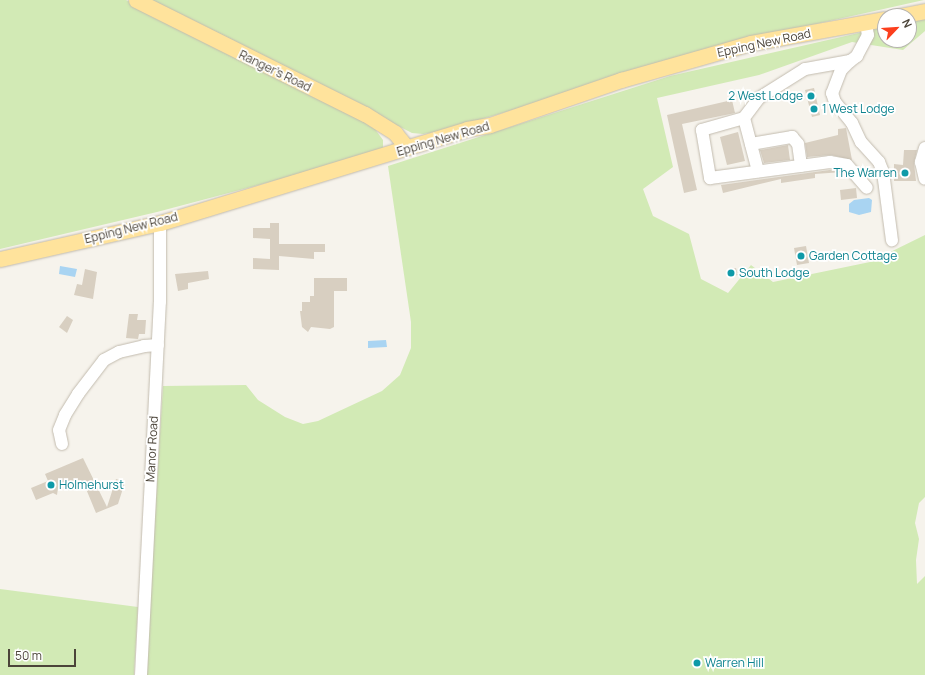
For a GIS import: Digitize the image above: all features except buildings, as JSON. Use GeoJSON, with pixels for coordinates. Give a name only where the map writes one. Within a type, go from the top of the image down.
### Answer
{"type":"FeatureCollection","features":[{"type":"Feature","properties":{"kind":"main road","name":"Ranger's Road"},"geometry":{"type":"LineString","coordinates":[[136,0],[365,114],[395,133],[408,148]]}},
{"type":"Feature","properties":{"kind":"main road","name":"Epping New Road"},"geometry":{"type":"LineString","coordinates":[[0,259],[160,223],[216,204],[408,148],[467,129],[490,125],[621,80],[751,43],[877,21]]}},
{"type":"Feature","properties":{"kind":"street"},"geometry":{"type":"LineString","coordinates":[[866,23],[868,35],[857,56],[841,70],[832,92],[835,102],[852,123],[861,142],[879,162],[883,172],[892,240]]}},
{"type":"Feature","properties":{"kind":"street"},"geometry":{"type":"LineString","coordinates":[[850,61],[805,69],[759,98],[744,118],[702,130],[710,178],[830,162],[847,164],[867,188]]}},
{"type":"Feature","properties":{"kind":"street"},"geometry":{"type":"LineString","coordinates":[[744,118],[758,171]]}},
{"type":"Feature","properties":{"kind":"street"},"geometry":{"type":"LineString","coordinates":[[751,144],[792,137],[798,144],[801,166]]}},
{"type":"Feature","properties":{"kind":"street"},"geometry":{"type":"LineString","coordinates":[[925,148],[921,162],[925,180]]}},
{"type":"Feature","properties":{"kind":"street","name":"Manor Road"},"geometry":{"type":"LineString","coordinates":[[141,675],[158,345],[160,223]]}},
{"type":"Feature","properties":{"kind":"street"},"geometry":{"type":"LineString","coordinates":[[62,444],[59,430],[65,415],[78,394],[104,360],[119,352],[144,346],[158,345]]}},
{"type":"Feature","properties":{"kind":"green space"},"geometry":{"type":"Polygon","coordinates":[[[0,0],[126,0],[372,125],[383,140],[383,149],[375,154],[157,212],[0,249],[0,0]]]}},
{"type":"Feature","properties":{"kind":"green space"},"geometry":{"type":"Polygon","coordinates":[[[151,0],[924,0],[888,8],[877,8],[877,10],[771,34],[441,131],[423,134],[412,133],[151,0]]]}},
{"type":"Feature","properties":{"kind":"green space"},"geometry":{"type":"Polygon","coordinates":[[[925,18],[925,31],[917,38],[917,20],[925,18]]]}},
{"type":"Feature","properties":{"kind":"green space"},"geometry":{"type":"Polygon","coordinates":[[[877,29],[877,46],[852,42],[759,75],[657,98],[673,167],[643,189],[653,216],[689,234],[701,279],[728,293],[751,265],[773,282],[870,262],[925,235],[925,497],[919,503],[915,523],[919,539],[916,560],[917,584],[925,576],[925,675],[145,675],[163,386],[246,385],[258,400],[285,417],[303,424],[318,421],[382,391],[400,375],[411,348],[411,322],[388,166],[670,76],[877,29]]]}},
{"type":"Feature","properties":{"kind":"green space"},"geometry":{"type":"Polygon","coordinates":[[[890,48],[905,48],[903,50],[890,48]]]}},
{"type":"Feature","properties":{"kind":"green space"},"geometry":{"type":"Polygon","coordinates":[[[0,589],[138,607],[134,675],[0,675],[0,589]]]}},
{"type":"Feature","properties":{"kind":"water"},"geometry":{"type":"Polygon","coordinates":[[[869,198],[872,200],[871,212],[859,215],[849,212],[849,204],[854,200],[869,198]]]}},
{"type":"Feature","properties":{"kind":"water"},"geometry":{"type":"Polygon","coordinates":[[[60,266],[77,269],[75,277],[59,274],[60,266]]]}},
{"type":"Feature","properties":{"kind":"water"},"geometry":{"type":"Polygon","coordinates":[[[386,340],[387,347],[368,348],[368,341],[386,340]]]}},
{"type":"Feature","properties":{"kind":"place","name":"2 West Lodge"},"geometry":{"type":"Point","coordinates":[811,96]}},
{"type":"Feature","properties":{"kind":"place","name":"1 West Lodge"},"geometry":{"type":"Point","coordinates":[814,109]}},
{"type":"Feature","properties":{"kind":"place","name":"The Warren"},"geometry":{"type":"Point","coordinates":[905,173]}},
{"type":"Feature","properties":{"kind":"place","name":"Garden Cottage"},"geometry":{"type":"Point","coordinates":[801,256]}},
{"type":"Feature","properties":{"kind":"place","name":"South Lodge"},"geometry":{"type":"Point","coordinates":[731,273]}},
{"type":"Feature","properties":{"kind":"place","name":"Holmehurst"},"geometry":{"type":"Point","coordinates":[51,485]}},
{"type":"Feature","properties":{"kind":"place","name":"Warren Hill"},"geometry":{"type":"Point","coordinates":[697,663]}}]}
